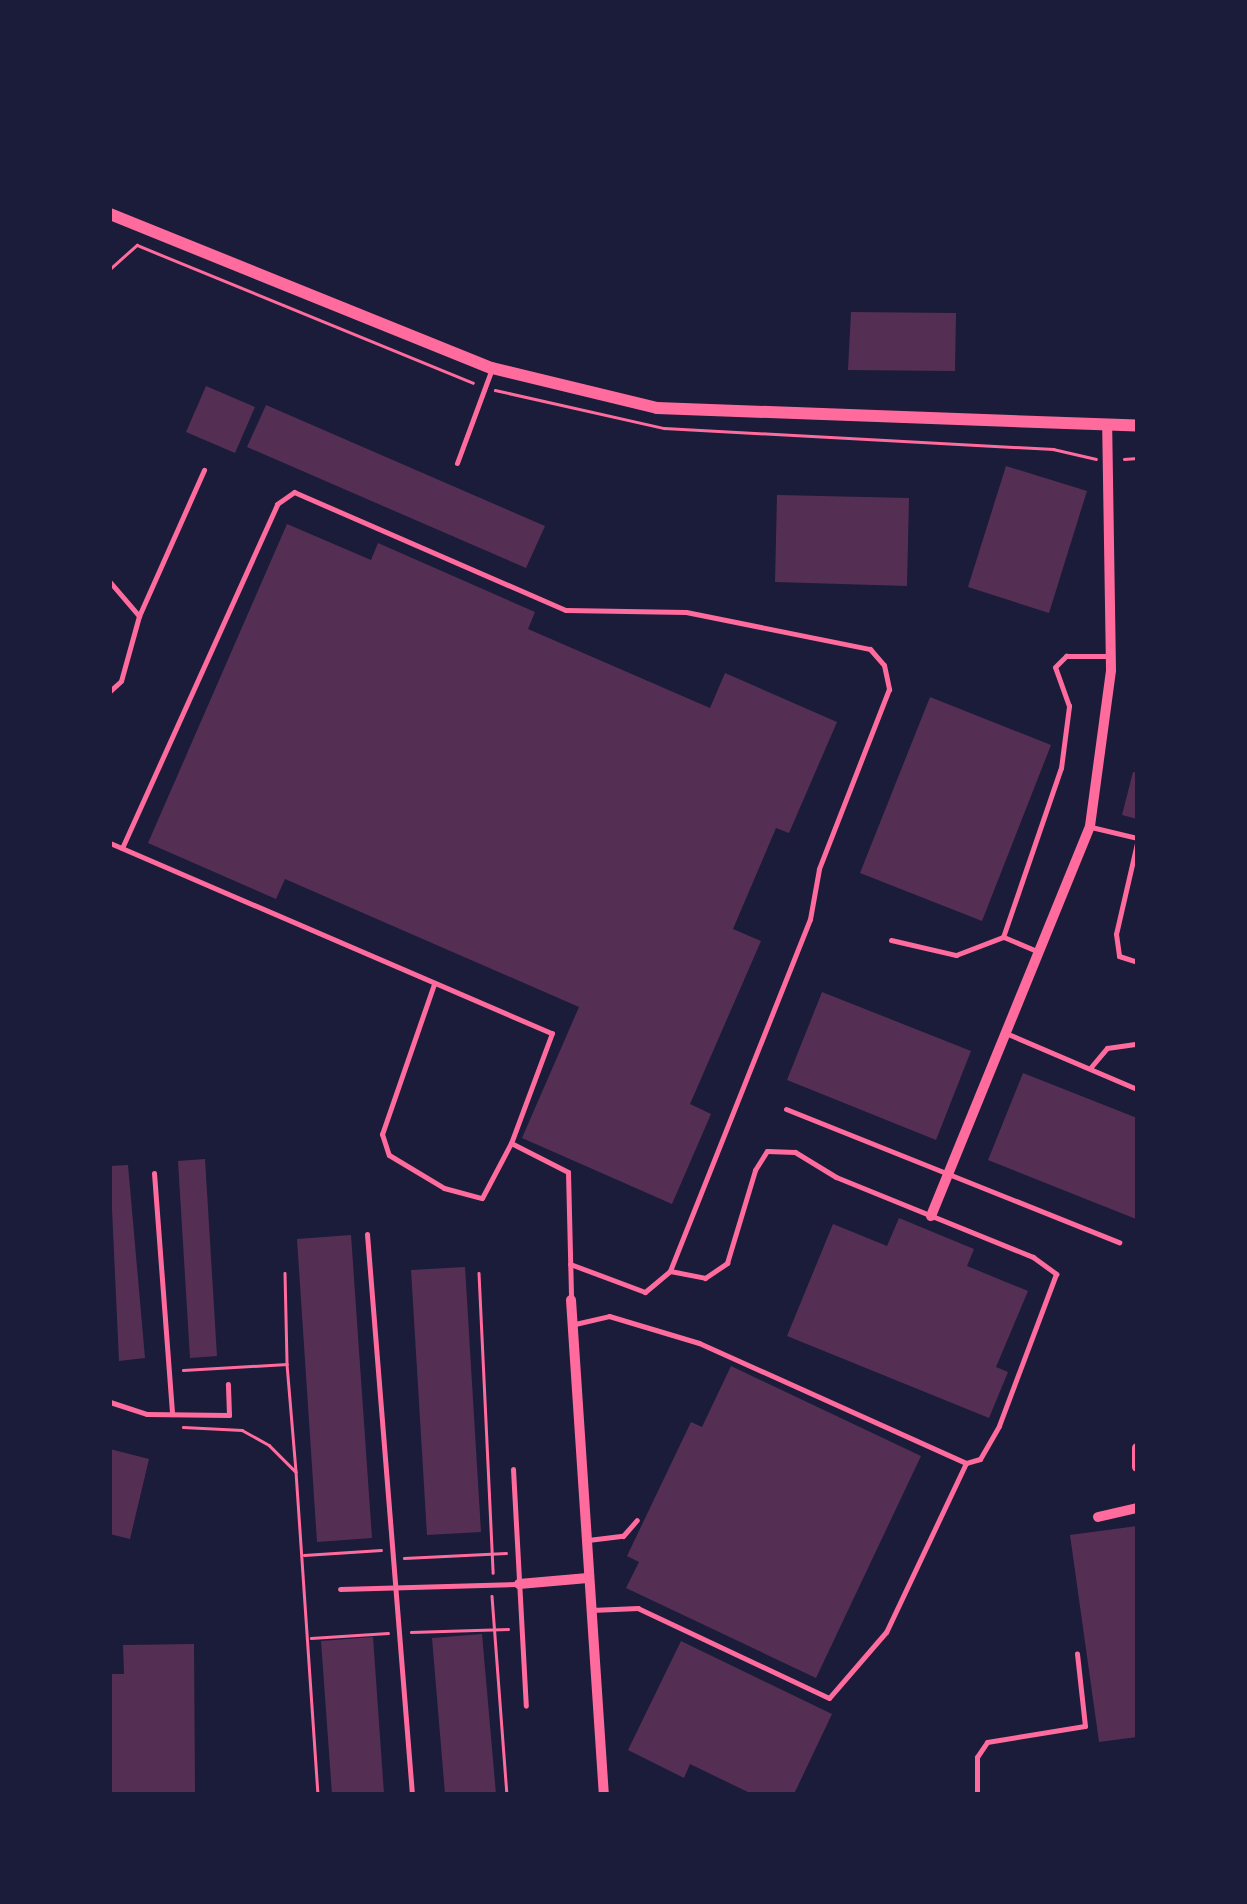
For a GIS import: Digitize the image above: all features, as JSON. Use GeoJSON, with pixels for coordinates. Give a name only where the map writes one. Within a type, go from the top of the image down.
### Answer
{"type":"FeatureCollection","features":[{"type":"Feature","properties":{"kind":"street"},"geometry":{"type":"LineString","coordinates":[[110,214],[492,368],[657,408],[1137,426]]}},
{"type":"Feature","properties":{"kind":"street"},"geometry":{"type":"LineString","coordinates":[[931,1216],[1042,954],[1090,826],[1106,746],[1110,656],[1107,426]]}},
{"type":"Feature","properties":{"kind":"street"},"geometry":{"type":"LineString","coordinates":[[571,1300],[604,1794]]}},
{"type":"Feature","properties":{"kind":"street"},"geometry":{"type":"LineString","coordinates":[[1137,1448],[1137,1467]]}},
{"type":"Feature","properties":{"kind":"street"},"geometry":{"type":"LineString","coordinates":[[1098,1517],[1137,1508]]}},
{"type":"Feature","properties":{"kind":"street"},"geometry":{"type":"LineString","coordinates":[[520,1584],[588,1578]]}},
{"type":"Feature","properties":{"kind":"lane"},"geometry":{"type":"LineString","coordinates":[[457,463],[492,368]]}},
{"type":"Feature","properties":{"kind":"lane"},"geometry":{"type":"LineString","coordinates":[[110,691],[122,681],[139,616],[204,470]]}},
{"type":"Feature","properties":{"kind":"lane"},"geometry":{"type":"LineString","coordinates":[[122,848],[277,504],[294,492],[566,610],[686,612],[870,649],[884,666],[889,689],[819,869],[810,918],[670,1271],[645,1292],[570,1264]]}},
{"type":"Feature","properties":{"kind":"lane"},"geometry":{"type":"LineString","coordinates":[[110,582],[139,616]]}},
{"type":"Feature","properties":{"kind":"lane"},"geometry":{"type":"LineString","coordinates":[[1004,937],[1061,768],[1069,706],[1055,667],[1066,656],[1110,656]]}},
{"type":"Feature","properties":{"kind":"lane"},"geometry":{"type":"LineString","coordinates":[[1090,826],[1137,841],[1116,934],[1119,956],[1137,962]]}},
{"type":"Feature","properties":{"kind":"lane"},"geometry":{"type":"LineString","coordinates":[[110,843],[122,848],[552,1034],[510,1142],[482,1198],[444,1188],[389,1155],[382,1134],[434,983]]}},
{"type":"Feature","properties":{"kind":"lane"},"geometry":{"type":"LineString","coordinates":[[891,940],[956,955],[1004,937],[1042,954]]}},
{"type":"Feature","properties":{"kind":"lane"},"geometry":{"type":"LineString","coordinates":[[1008,1034],[1137,1089]]}},
{"type":"Feature","properties":{"kind":"lane"},"geometry":{"type":"LineString","coordinates":[[1091,1067],[1107,1048],[1137,1044]]}},
{"type":"Feature","properties":{"kind":"lane"},"geometry":{"type":"LineString","coordinates":[[786,1109],[1119,1242]]}},
{"type":"Feature","properties":{"kind":"lane"},"geometry":{"type":"LineString","coordinates":[[510,1142],[568,1172],[571,1300]]}},
{"type":"Feature","properties":{"kind":"lane"},"geometry":{"type":"LineString","coordinates":[[572,1324],[609,1316],[700,1343],[966,1462],[980,1459],[999,1426],[1056,1274],[1033,1257],[836,1177],[795,1152],[767,1152],[755,1170],[726,1262],[704,1278],[670,1271]]}},
{"type":"Feature","properties":{"kind":"lane"},"geometry":{"type":"LineString","coordinates":[[154,1173],[172,1414]]}},
{"type":"Feature","properties":{"kind":"lane"},"geometry":{"type":"LineString","coordinates":[[367,1234],[412,1794]]}},
{"type":"Feature","properties":{"kind":"lane"},"geometry":{"type":"LineString","coordinates":[[110,1402],[172,1414],[229,1415],[228,1384]]}},
{"type":"Feature","properties":{"kind":"lane"},"geometry":{"type":"LineString","coordinates":[[590,1610],[638,1608],[829,1698],[886,1632],[966,1462]]}},
{"type":"Feature","properties":{"kind":"lane"},"geometry":{"type":"LineString","coordinates":[[513,1469],[526,1706]]}},
{"type":"Feature","properties":{"kind":"lane"},"geometry":{"type":"LineString","coordinates":[[585,1540],[623,1536],[636,1520]]}},
{"type":"Feature","properties":{"kind":"lane"},"geometry":{"type":"LineString","coordinates":[[340,1589],[520,1584]]}},
{"type":"Feature","properties":{"kind":"lane"},"geometry":{"type":"LineString","coordinates":[[977,1794],[977,1756],[987,1742],[1085,1726],[1077,1653]]}},
{"type":"Feature","properties":{"kind":"path"},"geometry":{"type":"LineString","coordinates":[[285,1272],[318,1794]]}},
{"type":"Feature","properties":{"kind":"path"},"geometry":{"type":"LineString","coordinates":[[479,1273],[494,1553],[494,1630],[506,1794]]}},
{"type":"Feature","properties":{"kind":"path"},"geometry":{"type":"LineString","coordinates":[[169,1371],[288,1364]]}},
{"type":"Feature","properties":{"kind":"path"},"geometry":{"type":"LineString","coordinates":[[172,1414],[186,1431],[242,1430],[269,1444],[296,1472]]}},
{"type":"Feature","properties":{"kind":"path"},"geometry":{"type":"LineString","coordinates":[[303,1555],[392,1550]]}},
{"type":"Feature","properties":{"kind":"path"},"geometry":{"type":"LineString","coordinates":[[393,1558],[518,1552]]}},
{"type":"Feature","properties":{"kind":"path"},"geometry":{"type":"LineString","coordinates":[[310,1638],[522,1629]]}},
{"type":"Feature","properties":{"kind":"building"},"geometry":{"type":"Polygon","coordinates":[[[851,312],[956,313],[955,371],[848,370],[851,312]]]}},
{"type":"Feature","properties":{"kind":"building"},"geometry":{"type":"Polygon","coordinates":[[[206,386],[255,407],[235,453],[186,432],[206,386]]]}},
{"type":"Feature","properties":{"kind":"building"},"geometry":{"type":"Polygon","coordinates":[[[266,405],[545,526],[526,568],[247,447],[266,405]]]}},
{"type":"Feature","properties":{"kind":"building"},"geometry":{"type":"Polygon","coordinates":[[[1006,466],[1087,491],[1049,613],[968,587],[1006,466]]]}},
{"type":"Feature","properties":{"kind":"building"},"geometry":{"type":"Polygon","coordinates":[[[777,495],[909,498],[907,586],[775,582],[777,495]]]}},
{"type":"Feature","properties":{"kind":"building"},"geometry":{"type":"Polygon","coordinates":[[[287,524],[371,560],[378,543],[535,612],[528,629],[710,708],[725,673],[837,722],[789,833],[776,828],[733,929],[761,941],[690,1104],[711,1114],[672,1204],[522,1138],[579,1007],[285,879],[276,899],[148,843],[287,524]]]}},
{"type":"Feature","properties":{"kind":"building"},"geometry":{"type":"Polygon","coordinates":[[[930,697],[1051,745],[982,921],[860,873],[930,697]]]}},
{"type":"Feature","properties":{"kind":"building"},"geometry":{"type":"Polygon","coordinates":[[[1133,772],[1137,773],[1137,819],[1122,815],[1133,772]]]}},
{"type":"Feature","properties":{"kind":"building"},"geometry":{"type":"Polygon","coordinates":[[[822,992],[971,1051],[936,1140],[787,1080],[822,992]]]}},
{"type":"Feature","properties":{"kind":"building"},"geometry":{"type":"Polygon","coordinates":[[[1023,1073],[1137,1118],[1136,1219],[988,1160],[1023,1073]]]}},
{"type":"Feature","properties":{"kind":"building"},"geometry":{"type":"Polygon","coordinates":[[[205,1159],[217,1356],[190,1358],[178,1161],[205,1159]]]}},
{"type":"Feature","properties":{"kind":"building"},"geometry":{"type":"Polygon","coordinates":[[[128,1165],[145,1358],[119,1361],[110,1166],[128,1165]]]}},
{"type":"Feature","properties":{"kind":"building"},"geometry":{"type":"Polygon","coordinates":[[[899,1218],[974,1249],[967,1266],[1028,1291],[996,1367],[1008,1372],[989,1418],[787,1336],[833,1224],[887,1246],[899,1218]]]}},
{"type":"Feature","properties":{"kind":"building"},"geometry":{"type":"Polygon","coordinates":[[[351,1235],[372,1538],[317,1542],[297,1239],[351,1235]]]}},
{"type":"Feature","properties":{"kind":"building"},"geometry":{"type":"Polygon","coordinates":[[[465,1267],[481,1532],[427,1535],[411,1270],[465,1267]]]}},
{"type":"Feature","properties":{"kind":"building"},"geometry":{"type":"Polygon","coordinates":[[[731,1366],[921,1456],[816,1678],[626,1588],[639,1562],[627,1556],[691,1422],[702,1427],[731,1366]]]}},
{"type":"Feature","properties":{"kind":"building"},"geometry":{"type":"Polygon","coordinates":[[[110,1449],[149,1459],[130,1539],[110,1534],[110,1449]]]}},
{"type":"Feature","properties":{"kind":"building"},"geometry":{"type":"Polygon","coordinates":[[[1137,1526],[1137,1737],[1099,1742],[1070,1535],[1137,1526]]]}},
{"type":"Feature","properties":{"kind":"building"},"geometry":{"type":"Polygon","coordinates":[[[482,1634],[496,1794],[445,1794],[432,1638],[482,1634]]]}},
{"type":"Feature","properties":{"kind":"building"},"geometry":{"type":"Polygon","coordinates":[[[373,1637],[384,1794],[332,1794],[321,1641],[373,1637]]]}},
{"type":"Feature","properties":{"kind":"building"},"geometry":{"type":"Polygon","coordinates":[[[681,1641],[832,1714],[794,1794],[752,1794],[690,1764],[684,1778],[628,1750],[681,1641]]]}},
{"type":"Feature","properties":{"kind":"building"},"geometry":{"type":"Polygon","coordinates":[[[194,1644],[195,1794],[110,1794],[110,1674],[124,1674],[123,1645],[194,1644]]]}}]}
